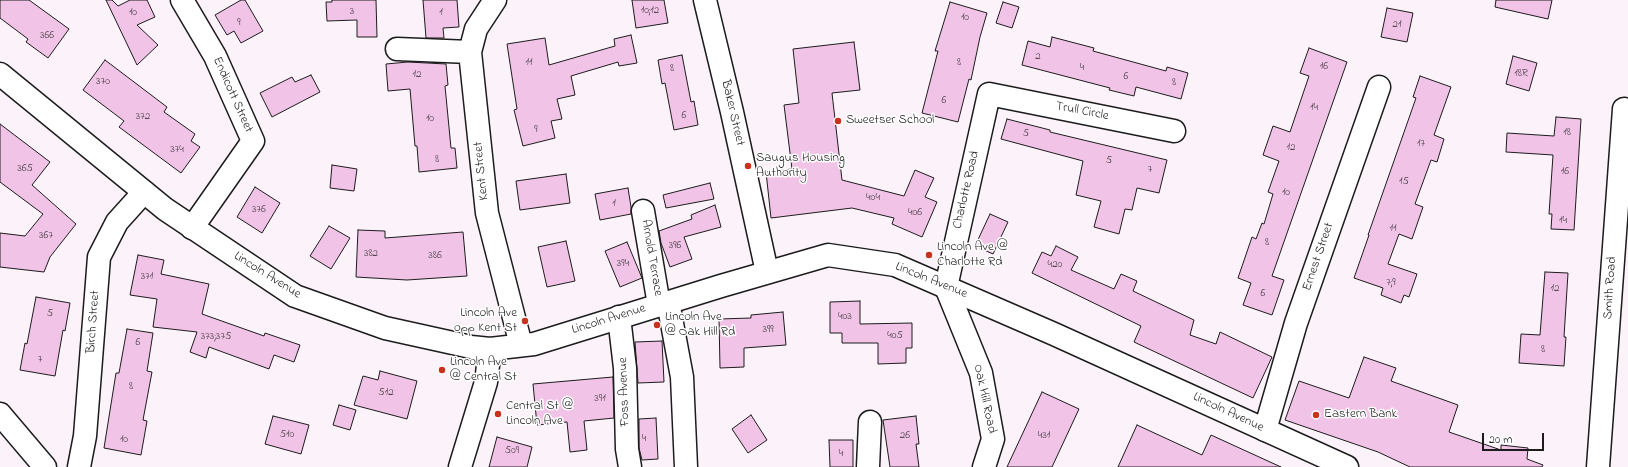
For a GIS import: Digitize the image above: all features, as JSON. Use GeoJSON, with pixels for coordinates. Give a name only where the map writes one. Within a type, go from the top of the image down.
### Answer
{"type":"FeatureCollection","features":[{"type":"Feature","properties":{"kind":"street","name":"Endicott Street"},"geometry":{"type":"LineString","coordinates":[[182,0],[215,56],[253,141],[192,228]]}},
{"type":"Feature","properties":{"kind":"street","name":"Kent Street"},"geometry":{"type":"LineString","coordinates":[[494,0],[476,29],[470,52],[487,213],[521,345]]}},
{"type":"Feature","properties":{"kind":"street","name":"Baker Street"},"geometry":{"type":"LineString","coordinates":[[705,0],[732,112],[767,272]]}},
{"type":"Feature","properties":{"kind":"street"},"geometry":{"type":"LineString","coordinates":[[397,49],[470,52]]}},
{"type":"Feature","properties":{"kind":"street","name":"Lincoln Avenue"},"geometry":{"type":"LineString","coordinates":[[0,74],[165,209],[295,296],[386,328],[467,346],[490,349],[534,344],[767,272],[828,255],[895,265],[1054,334],[1347,467]]}},
{"type":"Feature","properties":{"kind":"street","name":"Ernest Street"},"geometry":{"type":"LineString","coordinates":[[1264,430],[1296,323],[1379,87]]}},
{"type":"Feature","properties":{"kind":"street","name":"Trull Circle"},"geometry":{"type":"LineString","coordinates":[[989,94],[1174,131]]}},
{"type":"Feature","properties":{"kind":"street","name":"Charlotte Road"},"geometry":{"type":"LineString","coordinates":[[946,287],[989,94]]}},
{"type":"Feature","properties":{"kind":"street","name":"Smith Road"},"geometry":{"type":"LineString","coordinates":[[1598,467],[1624,109]]}},
{"type":"Feature","properties":{"kind":"street","name":"Birch Street"},"geometry":{"type":"LineString","coordinates":[[79,467],[85,436],[99,257],[117,222],[144,192]]}},
{"type":"Feature","properties":{"kind":"street","name":"Arnold Terrace"},"geometry":{"type":"LineString","coordinates":[[643,211],[664,304]]}},
{"type":"Feature","properties":{"kind":"street","name":"Oak Hill Road"},"geometry":{"type":"LineString","coordinates":[[946,287],[981,373],[993,438],[984,467]]}},
{"type":"Feature","properties":{"kind":"street"},"geometry":{"type":"LineString","coordinates":[[664,304],[682,377],[686,467]]}},
{"type":"Feature","properties":{"kind":"street","name":"Foss Avenue"},"geometry":{"type":"LineString","coordinates":[[620,317],[625,368],[627,449],[630,467]]}},
{"type":"Feature","properties":{"kind":"street"},"geometry":{"type":"LineString","coordinates":[[460,467],[486,382],[490,349]]}},
{"type":"Feature","properties":{"kind":"street"},"geometry":{"type":"LineString","coordinates":[[0,414],[45,467]]}},
{"type":"Feature","properties":{"kind":"street"},"geometry":{"type":"LineString","coordinates":[[868,467],[870,422]]}},
{"type":"Feature","properties":{"kind":"building"},"geometry":{"type":"Polygon","coordinates":[[[0,0],[29,0],[69,29],[48,58],[26,42],[28,39],[0,18],[0,0]]]}},
{"type":"Feature","properties":{"kind":"building"},"geometry":{"type":"Polygon","coordinates":[[[106,0],[112,0],[118,6],[130,0],[147,0],[155,17],[137,25],[158,45],[137,65],[106,0]]]}},
{"type":"Feature","properties":{"kind":"building"},"geometry":{"type":"Polygon","coordinates":[[[241,0],[245,0],[263,31],[241,43],[234,31],[227,35],[215,15],[241,0]]]}},
{"type":"Feature","properties":{"kind":"building"},"geometry":{"type":"Polygon","coordinates":[[[332,0],[376,0],[377,37],[357,37],[357,20],[327,21],[326,2],[332,2],[332,0]]]}},
{"type":"Feature","properties":{"kind":"building"},"geometry":{"type":"Polygon","coordinates":[[[423,0],[457,0],[459,27],[443,28],[444,38],[426,38],[423,0]]]}},
{"type":"Feature","properties":{"kind":"building"},"geometry":{"type":"Polygon","coordinates":[[[632,0],[664,0],[668,23],[636,28],[632,0]]]}},
{"type":"Feature","properties":{"kind":"building"},"geometry":{"type":"Polygon","coordinates":[[[1496,0],[1552,0],[1548,19],[1495,7],[1496,0]]]}},
{"type":"Feature","properties":{"kind":"building"},"geometry":{"type":"Polygon","coordinates":[[[950,2],[987,13],[980,37],[971,80],[969,79],[958,122],[922,113],[938,51],[935,51],[950,2]]]}},
{"type":"Feature","properties":{"kind":"building"},"geometry":{"type":"Polygon","coordinates":[[[1003,2],[1019,7],[1012,28],[996,23],[1003,2]]]}},
{"type":"Feature","properties":{"kind":"building"},"geometry":{"type":"Polygon","coordinates":[[[1387,8],[1413,13],[1407,42],[1381,37],[1387,8]]]}},
{"type":"Feature","properties":{"kind":"building"},"geometry":{"type":"Polygon","coordinates":[[[631,35],[637,63],[619,66],[618,62],[571,76],[575,95],[557,99],[562,119],[551,121],[555,138],[523,146],[514,110],[517,109],[507,44],[545,38],[549,65],[615,46],[614,39],[631,35]]]}},
{"type":"Feature","properties":{"kind":"building"},"geometry":{"type":"Polygon","coordinates":[[[1052,37],[1094,48],[1093,51],[1166,71],[1167,67],[1188,73],[1181,99],[1136,87],[1134,96],[1109,90],[1110,88],[1022,65],[1028,41],[1050,47],[1052,37]]]}},
{"type":"Feature","properties":{"kind":"building"},"geometry":{"type":"Polygon","coordinates":[[[854,42],[860,90],[832,93],[842,180],[904,196],[915,170],[934,178],[925,197],[937,202],[922,237],[892,224],[894,218],[852,208],[771,218],[766,172],[792,169],[784,105],[799,103],[793,49],[854,42]]]}},
{"type":"Feature","properties":{"kind":"building"},"geometry":{"type":"Polygon","coordinates":[[[1309,48],[1347,62],[1272,276],[1284,280],[1272,315],[1243,305],[1251,283],[1238,278],[1252,237],[1256,239],[1262,223],[1264,224],[1273,194],[1268,192],[1279,161],[1263,155],[1273,126],[1290,132],[1309,76],[1300,73],[1309,48]]]}},
{"type":"Feature","properties":{"kind":"building"},"geometry":{"type":"Polygon","coordinates":[[[682,55],[691,102],[694,101],[698,125],[674,130],[665,83],[662,84],[658,60],[682,55]]]}},
{"type":"Feature","properties":{"kind":"building"},"geometry":{"type":"Polygon","coordinates":[[[1513,56],[1537,63],[1529,91],[1506,84],[1513,56]]]}},
{"type":"Feature","properties":{"kind":"building"},"geometry":{"type":"Polygon","coordinates":[[[105,60],[167,107],[164,112],[195,134],[191,141],[200,147],[181,173],[119,127],[124,121],[83,90],[105,60]]]}},
{"type":"Feature","properties":{"kind":"building"},"geometry":{"type":"Polygon","coordinates":[[[408,62],[446,64],[448,85],[445,86],[451,148],[455,148],[457,168],[419,172],[410,89],[388,91],[386,64],[408,62]]]}},
{"type":"Feature","properties":{"kind":"building"},"geometry":{"type":"Polygon","coordinates":[[[311,75],[320,92],[272,117],[260,93],[292,77],[295,82],[311,75]]]}},
{"type":"Feature","properties":{"kind":"building"},"geometry":{"type":"Polygon","coordinates":[[[1420,76],[1451,87],[1434,135],[1444,139],[1437,162],[1431,160],[1415,204],[1423,207],[1412,239],[1399,234],[1388,264],[1417,274],[1409,297],[1404,295],[1401,303],[1381,295],[1383,288],[1354,278],[1416,98],[1413,97],[1420,76]]]}},
{"type":"Feature","properties":{"kind":"building"},"geometry":{"type":"Polygon","coordinates":[[[1556,117],[1581,119],[1574,230],[1551,229],[1552,214],[1549,214],[1553,155],[1506,152],[1507,133],[1554,136],[1556,117]]]}},
{"type":"Feature","properties":{"kind":"building"},"geometry":{"type":"Polygon","coordinates":[[[1007,119],[1050,130],[1050,132],[1167,160],[1159,193],[1137,188],[1132,210],[1125,209],[1119,234],[1094,227],[1101,201],[1076,195],[1083,161],[1001,139],[1007,119]]]}},
{"type":"Feature","properties":{"kind":"building"},"geometry":{"type":"Polygon","coordinates":[[[0,124],[50,162],[32,185],[76,224],[50,257],[44,272],[0,267],[0,233],[25,236],[43,214],[0,182],[0,124]]]}},
{"type":"Feature","properties":{"kind":"building"},"geometry":{"type":"Polygon","coordinates":[[[332,165],[357,169],[354,191],[330,188],[332,165]]]}},
{"type":"Feature","properties":{"kind":"building"},"geometry":{"type":"Polygon","coordinates":[[[566,174],[570,203],[520,210],[516,181],[566,174]]]}},
{"type":"Feature","properties":{"kind":"building"},"geometry":{"type":"Polygon","coordinates":[[[710,183],[714,199],[666,208],[663,195],[710,183]]]}},
{"type":"Feature","properties":{"kind":"building"},"geometry":{"type":"Polygon","coordinates":[[[255,187],[280,203],[262,233],[237,217],[255,187]]]}},
{"type":"Feature","properties":{"kind":"building"},"geometry":{"type":"Polygon","coordinates":[[[628,188],[631,214],[600,220],[595,194],[628,188]]]}},
{"type":"Feature","properties":{"kind":"building"},"geometry":{"type":"Polygon","coordinates":[[[715,205],[721,227],[684,237],[692,259],[670,267],[661,243],[659,231],[692,219],[691,215],[715,205]]]}},
{"type":"Feature","properties":{"kind":"building"},"geometry":{"type":"Polygon","coordinates":[[[990,214],[1008,222],[993,254],[975,246],[990,214]]]}},
{"type":"Feature","properties":{"kind":"building"},"geometry":{"type":"Polygon","coordinates":[[[329,226],[350,238],[331,269],[310,256],[329,226]]]}},
{"type":"Feature","properties":{"kind":"building"},"geometry":{"type":"Polygon","coordinates":[[[358,230],[385,231],[385,238],[463,232],[467,276],[407,280],[356,277],[358,230]]]}},
{"type":"Feature","properties":{"kind":"building"},"geometry":{"type":"Polygon","coordinates":[[[566,241],[575,281],[547,287],[538,247],[566,241]]]}},
{"type":"Feature","properties":{"kind":"building"},"geometry":{"type":"Polygon","coordinates":[[[627,242],[642,278],[620,287],[605,251],[627,242]]]}},
{"type":"Feature","properties":{"kind":"building"},"geometry":{"type":"Polygon","coordinates":[[[1056,246],[1078,257],[1071,270],[1114,289],[1121,274],[1137,281],[1133,291],[1194,320],[1190,335],[1216,344],[1220,332],[1272,357],[1253,398],[1134,342],[1141,326],[1032,273],[1042,252],[1051,256],[1056,246]]]}},
{"type":"Feature","properties":{"kind":"building"},"geometry":{"type":"Polygon","coordinates":[[[138,255],[164,260],[161,274],[209,284],[202,314],[264,336],[265,333],[300,345],[294,362],[274,355],[269,369],[209,347],[206,358],[190,352],[197,332],[153,327],[157,299],[130,295],[138,255]]]}},
{"type":"Feature","properties":{"kind":"building"},"geometry":{"type":"Polygon","coordinates":[[[1545,272],[1568,273],[1564,337],[1566,337],[1564,366],[1519,363],[1521,334],[1540,335],[1545,272]]]}},
{"type":"Feature","properties":{"kind":"building"},"geometry":{"type":"Polygon","coordinates":[[[36,297],[70,303],[65,331],[63,330],[55,376],[20,370],[25,343],[27,344],[36,297]]]}},
{"type":"Feature","properties":{"kind":"building"},"geometry":{"type":"Polygon","coordinates":[[[860,301],[860,324],[912,323],[912,348],[906,348],[906,363],[878,364],[878,343],[842,343],[842,333],[830,333],[830,302],[860,301]]]}},
{"type":"Feature","properties":{"kind":"building"},"geometry":{"type":"Polygon","coordinates":[[[783,312],[786,345],[744,348],[744,367],[720,368],[719,319],[751,318],[751,315],[783,312]]]}},
{"type":"Feature","properties":{"kind":"building"},"geometry":{"type":"Polygon","coordinates":[[[127,329],[153,333],[147,371],[152,372],[143,420],[147,421],[141,455],[104,448],[116,373],[119,373],[127,329]]]}},
{"type":"Feature","properties":{"kind":"building"},"geometry":{"type":"Polygon","coordinates":[[[662,341],[664,382],[638,383],[635,342],[662,341]]]}},
{"type":"Feature","properties":{"kind":"building"},"geometry":{"type":"Polygon","coordinates":[[[1364,357],[1396,368],[1391,381],[1458,405],[1449,432],[1501,450],[1501,445],[1528,448],[1527,459],[1543,465],[1542,467],[1410,467],[1378,452],[1285,420],[1299,381],[1349,398],[1364,357]]]}},
{"type":"Feature","properties":{"kind":"building"},"geometry":{"type":"Polygon","coordinates":[[[380,371],[417,381],[407,419],[354,405],[363,376],[378,380],[380,371]]]}},
{"type":"Feature","properties":{"kind":"building"},"geometry":{"type":"Polygon","coordinates":[[[613,377],[614,418],[584,421],[587,450],[570,452],[567,422],[537,425],[533,384],[613,377]]]}},
{"type":"Feature","properties":{"kind":"building"},"geometry":{"type":"Polygon","coordinates":[[[1042,392],[1079,409],[1052,467],[1007,467],[1042,392]]]}},
{"type":"Feature","properties":{"kind":"building"},"geometry":{"type":"Polygon","coordinates":[[[339,405],[356,410],[350,430],[333,425],[339,405]]]}},
{"type":"Feature","properties":{"kind":"building"},"geometry":{"type":"Polygon","coordinates":[[[751,415],[767,440],[748,453],[732,429],[751,415]]]}},
{"type":"Feature","properties":{"kind":"building"},"geometry":{"type":"Polygon","coordinates":[[[273,416],[309,425],[301,454],[265,444],[273,416]]]}},
{"type":"Feature","properties":{"kind":"building"},"geometry":{"type":"Polygon","coordinates":[[[916,416],[919,444],[916,444],[919,467],[890,467],[883,420],[916,416]]]}},
{"type":"Feature","properties":{"kind":"building"},"geometry":{"type":"Polygon","coordinates":[[[656,418],[658,459],[642,460],[639,448],[639,419],[656,418]]]}},
{"type":"Feature","properties":{"kind":"building"},"geometry":{"type":"Polygon","coordinates":[[[1137,425],[1202,455],[1211,435],[1281,467],[1118,467],[1137,425]]]}},
{"type":"Feature","properties":{"kind":"building"},"geometry":{"type":"Polygon","coordinates":[[[497,437],[532,447],[527,467],[489,467],[497,437]]]}},
{"type":"Feature","properties":{"kind":"building"},"geometry":{"type":"Polygon","coordinates":[[[829,440],[853,440],[853,467],[830,467],[829,440]]]}},
{"type":"Feature","properties":{"kind":"place","name":"Sweetser School"},"geometry":{"type":"Point","coordinates":[838,121]}},
{"type":"Feature","properties":{"kind":"place","name":"Saugus Housing Authority"},"geometry":{"type":"Point","coordinates":[748,166]}},
{"type":"Feature","properties":{"kind":"place","name":"Lincoln Ave @ Charlotte Rd"},"geometry":{"type":"Point","coordinates":[929,255]}},
{"type":"Feature","properties":{"kind":"place","name":"Lincoln Ave opp Kent St"},"geometry":{"type":"Point","coordinates":[525,321]}},
{"type":"Feature","properties":{"kind":"place","name":"Lincoln Ave @ Oak Hill Rd"},"geometry":{"type":"Point","coordinates":[657,325]}},
{"type":"Feature","properties":{"kind":"place","name":"Lincoln Ave @ Central St"},"geometry":{"type":"Point","coordinates":[442,370]}},
{"type":"Feature","properties":{"kind":"place","name":"Central St @ Lincoln Ave"},"geometry":{"type":"Point","coordinates":[498,414]}},
{"type":"Feature","properties":{"kind":"place","name":"Eastern Bank"},"geometry":{"type":"Point","coordinates":[1316,415]}}]}
